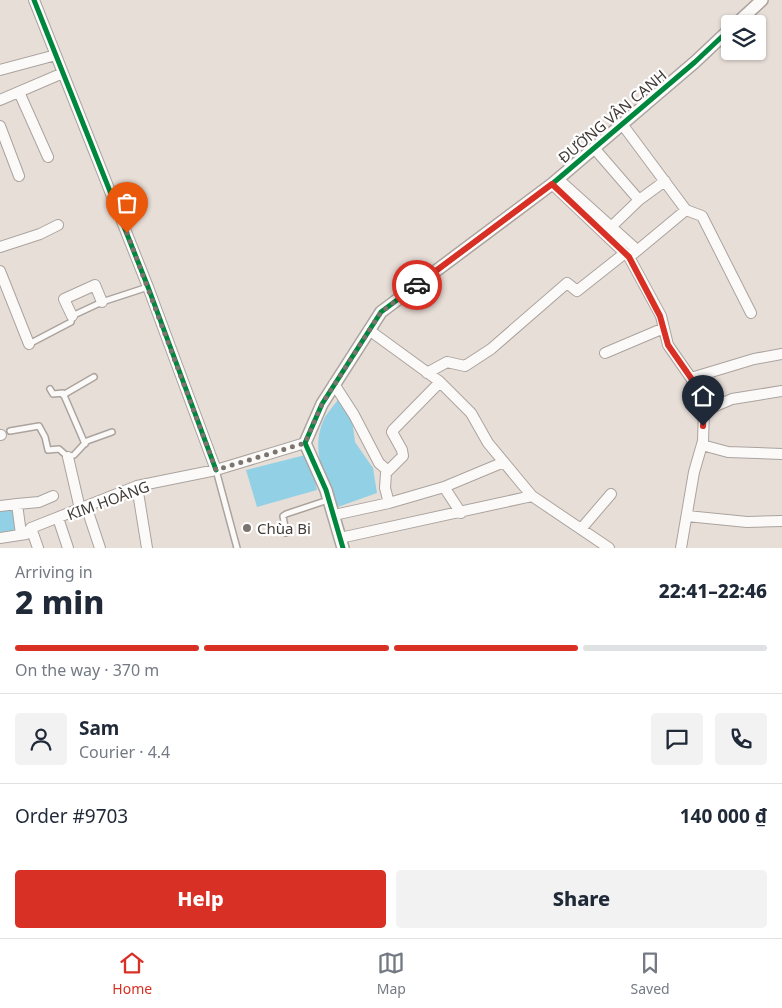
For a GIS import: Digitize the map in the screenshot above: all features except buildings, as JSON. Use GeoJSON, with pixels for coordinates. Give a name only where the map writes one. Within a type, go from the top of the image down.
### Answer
{"type":"FeatureCollection","features":[{"type":"Feature","properties":{"kind":"street"},"geometry":{"type":"LineString","coordinates":[[34,0],[148,287],[216,470]]}},
{"type":"Feature","properties":{"kind":"street"},"geometry":{"type":"LineString","coordinates":[[746,15],[762,0]]}},
{"type":"Feature","properties":{"kind":"street","name":"ĐƯỜNG VÂN CANH"},"geometry":{"type":"LineString","coordinates":[[305,443],[322,404],[381,312],[555,181],[721,38]]}},
{"type":"Feature","properties":{"kind":"street"},"geometry":{"type":"LineString","coordinates":[[0,70],[56,55]]}},
{"type":"Feature","properties":{"kind":"street"},"geometry":{"type":"LineString","coordinates":[[0,100],[63,73]]}},
{"type":"Feature","properties":{"kind":"street"},"geometry":{"type":"LineString","coordinates":[[19,92],[48,157]]}},
{"type":"Feature","properties":{"kind":"street"},"geometry":{"type":"LineString","coordinates":[[622,124],[686,210],[702,216],[751,313]]}},
{"type":"Feature","properties":{"kind":"street"},"geometry":{"type":"LineString","coordinates":[[0,126],[19,176]]}},
{"type":"Feature","properties":{"kind":"street"},"geometry":{"type":"LineString","coordinates":[[594,148],[640,200]]}},
{"type":"Feature","properties":{"kind":"street"},"geometry":{"type":"LineString","coordinates":[[555,181],[611,226],[630,253],[660,316],[668,345],[691,378],[704,411],[702,445],[694,472],[681,548]]}},
{"type":"Feature","properties":{"kind":"street"},"geometry":{"type":"LineString","coordinates":[[555,181],[630,253]]}},
{"type":"Feature","properties":{"kind":"street"},"geometry":{"type":"LineString","coordinates":[[611,226],[664,181]]}},
{"type":"Feature","properties":{"kind":"street"},"geometry":{"type":"LineString","coordinates":[[428,373],[447,362],[464,366],[491,349],[567,283],[577,291],[686,210]]}},
{"type":"Feature","properties":{"kind":"street"},"geometry":{"type":"LineString","coordinates":[[0,247],[40,234],[58,225]]}},
{"type":"Feature","properties":{"kind":"street"},"geometry":{"type":"LineString","coordinates":[[0,271],[29,344]]}},
{"type":"Feature","properties":{"kind":"street"},"geometry":{"type":"LineString","coordinates":[[72,316],[64,299],[95,286],[102,302]]}},
{"type":"Feature","properties":{"kind":"street"},"geometry":{"type":"LineString","coordinates":[[605,352],[664,328]]}},
{"type":"Feature","properties":{"kind":"street"},"geometry":{"type":"LineString","coordinates":[[369,330],[440,382],[471,413],[488,443],[532,496],[609,548]]}},
{"type":"Feature","properties":{"kind":"street"},"geometry":{"type":"LineString","coordinates":[[691,378],[782,354]]}},
{"type":"Feature","properties":{"kind":"street"},"geometry":{"type":"LineString","coordinates":[[389,503],[385,488],[387,470],[403,456],[402,450],[392,432],[398,422],[440,382]]}},
{"type":"Feature","properties":{"kind":"street"},"geometry":{"type":"LineString","coordinates":[[334,384],[354,415],[379,462],[387,470]]}},
{"type":"Feature","properties":{"kind":"street"},"geometry":{"type":"LineString","coordinates":[[704,411],[732,399],[782,390]]}},
{"type":"Feature","properties":{"kind":"street"},"geometry":{"type":"LineString","coordinates":[[305,443],[329,500],[341,543],[532,496]]}},
{"type":"Feature","properties":{"kind":"street","name":"KIM HOÀNG"},"geometry":{"type":"LineString","coordinates":[[0,538],[26,534],[31,528],[137,486],[216,470],[305,443]]}},
{"type":"Feature","properties":{"kind":"street"},"geometry":{"type":"LineString","coordinates":[[702,445],[728,452],[782,454]]}},
{"type":"Feature","properties":{"kind":"street"},"geometry":{"type":"LineString","coordinates":[[68,457],[83,508],[100,548]]}},
{"type":"Feature","properties":{"kind":"street"},"geometry":{"type":"LineString","coordinates":[[334,515],[389,503],[444,487],[504,462]]}},
{"type":"Feature","properties":{"kind":"street"},"geometry":{"type":"LineString","coordinates":[[137,486],[147,548]]}},
{"type":"Feature","properties":{"kind":"street"},"geometry":{"type":"LineString","coordinates":[[444,487],[461,513]]}},
{"type":"Feature","properties":{"kind":"street"},"geometry":{"type":"LineString","coordinates":[[581,529],[611,494]]}},
{"type":"Feature","properties":{"kind":"street"},"geometry":{"type":"LineString","coordinates":[[0,506],[39,502],[53,496]]}},
{"type":"Feature","properties":{"kind":"street"},"geometry":{"type":"LineString","coordinates":[[17,504],[22,534]]}},
{"type":"Feature","properties":{"kind":"street"},"geometry":{"type":"LineString","coordinates":[[687,516],[747,522],[782,521]]}},
{"type":"Feature","properties":{"kind":"street"},"geometry":{"type":"LineString","coordinates":[[58,518],[68,548]]}},
{"type":"Feature","properties":{"kind":"street"},"geometry":{"type":"LineString","coordinates":[[31,528],[38,548]]}},
{"type":"Feature","properties":{"kind":"lane"},"geometry":{"type":"LineString","coordinates":[[29,344],[72,322],[72,316],[102,302],[148,287]]}},
{"type":"Feature","properties":{"kind":"lane"},"geometry":{"type":"LineString","coordinates":[[50,389],[53,394],[62,392],[63,394],[94,378]]}},
{"type":"Feature","properties":{"kind":"lane"},"geometry":{"type":"LineString","coordinates":[[63,394],[85,444]]}},
{"type":"Feature","properties":{"kind":"lane"},"geometry":{"type":"LineString","coordinates":[[4,434],[39,426],[45,437],[48,450],[59,449],[68,457],[74,455],[87,442],[112,432]]}},
{"type":"Feature","properties":{"kind":"lane"},"geometry":{"type":"LineString","coordinates":[[216,470],[237,548]]}},
{"type":"Feature","properties":{"kind":"lane"},"geometry":{"type":"LineString","coordinates":[[286,532],[284,520],[286,514],[329,500]]}},
{"type":"Feature","properties":{"kind":"water"},"geometry":{"type":"Polygon","coordinates":[[[339,398],[352,419],[355,442],[373,468],[377,493],[335,508],[320,463],[318,440],[325,417],[339,398]]]}},
{"type":"Feature","properties":{"kind":"water"},"geometry":{"type":"Polygon","coordinates":[[[309,454],[317,490],[257,507],[246,470],[309,454]]]}},
{"type":"Feature","properties":{"kind":"water"},"geometry":{"type":"Polygon","coordinates":[[[14,506],[17,532],[0,535],[0,507],[14,506]]]}},
{"type":"Feature","properties":{"kind":"cycle path"},"geometry":{"type":"LineString","coordinates":[[34,0],[148,287],[216,470]]}},
{"type":"Feature","properties":{"kind":"cycle path"},"geometry":{"type":"LineString","coordinates":[[343,548],[326,490],[305,443],[322,404],[381,312],[552,184],[721,37]]}},
{"type":"Feature","properties":{"kind":"way so far"},"geometry":{"type":"LineString","coordinates":[[127,233],[216,470],[305,443],[322,404],[381,312],[417,285]]}},
{"type":"Feature","properties":{"kind":"place","name":"Chùa Bi"},"geometry":{"type":"Point","coordinates":[247,528]}},
{"type":"Feature","properties":{"kind":"route"},"geometry":{"type":"LineString","coordinates":[[417,285],[552,184],[629,257],[660,316],[668,345],[691,378],[704,411],[703,426]]}}]}
